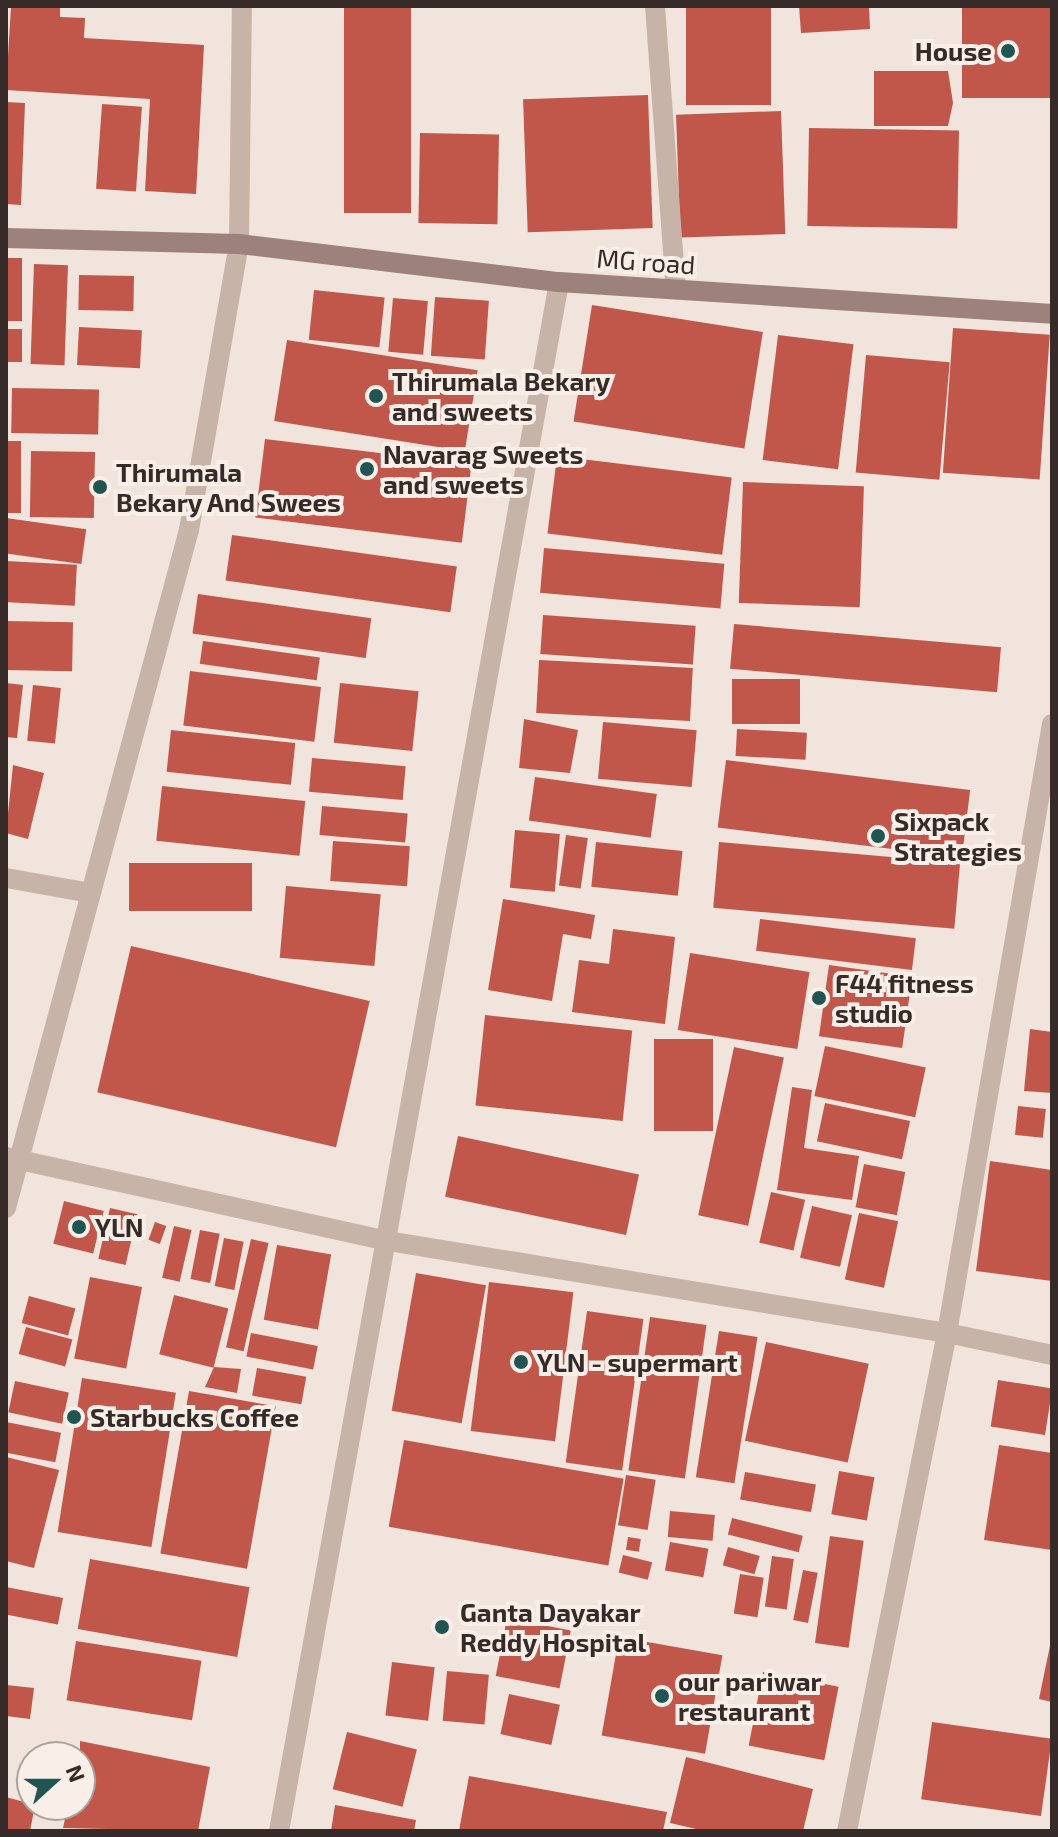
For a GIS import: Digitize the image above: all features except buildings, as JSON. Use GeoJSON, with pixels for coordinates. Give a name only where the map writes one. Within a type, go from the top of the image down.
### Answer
{"type":"FeatureCollection","features":[{"type":"Feature","properties":{"kind":"main road","name":"MG road"},"geometry":{"type":"LineString","coordinates":[[6,238],[239,244],[559,282],[1052,314]]}},
{"type":"Feature","properties":{"kind":"street"},"geometry":{"type":"LineString","coordinates":[[6,1208],[13,1158],[90,893],[189,530],[239,244],[242,6]]}},
{"type":"Feature","properties":{"kind":"street"},"geometry":{"type":"LineString","coordinates":[[655,6],[676,289]]}},
{"type":"Feature","properties":{"kind":"street"},"geometry":{"type":"LineString","coordinates":[[279,1831],[559,282]]}},
{"type":"Feature","properties":{"kind":"street"},"geometry":{"type":"LineString","coordinates":[[847,1831],[947,1333],[1052,724]]}},
{"type":"Feature","properties":{"kind":"street"},"geometry":{"type":"LineString","coordinates":[[6,878],[90,893]]}},
{"type":"Feature","properties":{"kind":"street"},"geometry":{"type":"LineString","coordinates":[[13,1158],[388,1241],[947,1333],[1052,1355]]}},
{"type":"Feature","properties":{"kind":"place","name":"House"},"geometry":{"type":"Point","coordinates":[1008,51]}},
{"type":"Feature","properties":{"kind":"place","name":"Thirumala Bekary and sweets"},"geometry":{"type":"Point","coordinates":[376,396]}},
{"type":"Feature","properties":{"kind":"place","name":"Navarag Sweets and sweets"},"geometry":{"type":"Point","coordinates":[367,469]}},
{"type":"Feature","properties":{"kind":"place","name":"Thirumala Bekary And Swees"},"geometry":{"type":"Point","coordinates":[100,487]}},
{"type":"Feature","properties":{"kind":"place","name":"Sixpack Strategies"},"geometry":{"type":"Point","coordinates":[878,836]}},
{"type":"Feature","properties":{"kind":"place","name":"F44 fitness studio"},"geometry":{"type":"Point","coordinates":[819,998]}},
{"type":"Feature","properties":{"kind":"place","name":"YLN"},"geometry":{"type":"Point","coordinates":[79,1227]}},
{"type":"Feature","properties":{"kind":"place","name":"YLN - supermart"},"geometry":{"type":"Point","coordinates":[521,1362]}},
{"type":"Feature","properties":{"kind":"place","name":"Starbucks Coffee"},"geometry":{"type":"Point","coordinates":[74,1417]}},
{"type":"Feature","properties":{"kind":"place","name":"Ganta Dayakar Reddy Hospital"},"geometry":{"type":"Point","coordinates":[442,1627]}},
{"type":"Feature","properties":{"kind":"place","name":"our pariwar restaurant"},"geometry":{"type":"Point","coordinates":[662,1696]}}]}
